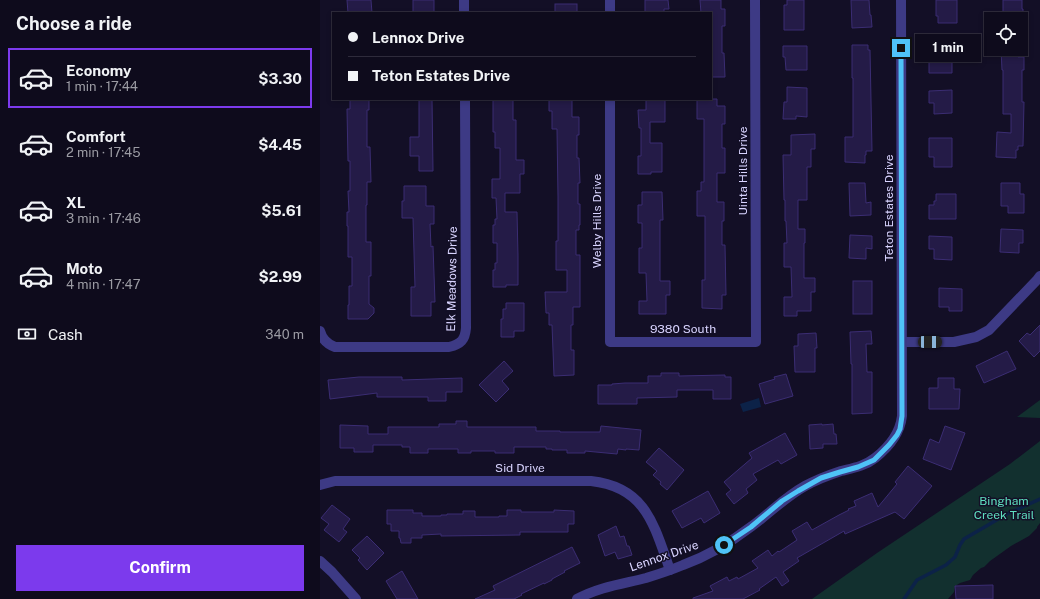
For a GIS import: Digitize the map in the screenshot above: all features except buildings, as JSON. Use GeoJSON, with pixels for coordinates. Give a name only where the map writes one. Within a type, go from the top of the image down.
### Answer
{"type":"FeatureCollection","features":[{"type":"Feature","properties":{"kind":"street"},"geometry":{"type":"LineString","coordinates":[[464,0],[464,12]]}},
{"type":"Feature","properties":{"kind":"street"},"geometry":{"type":"LineString","coordinates":[[610,0],[610,12]]}},
{"type":"Feature","properties":{"kind":"street","name":"Uinta Hills Drive"},"geometry":{"type":"LineString","coordinates":[[755,0],[756,342]]}},
{"type":"Feature","properties":{"kind":"street","name":"Teton Estates Drive"},"geometry":{"type":"LineString","coordinates":[[901,0],[902,416]]}},
{"type":"Feature","properties":{"kind":"street","name":"Elk Meadows Drive"},"geometry":{"type":"LineString","coordinates":[[322,336],[328,343],[335,347],[449,347],[458,344],[464,338],[466,328],[465,100]]}},
{"type":"Feature","properties":{"kind":"street","name":"Welby Hills Drive"},"geometry":{"type":"LineString","coordinates":[[610,100],[610,342]]}},
{"type":"Feature","properties":{"kind":"street"},"geometry":{"type":"LineString","coordinates":[[902,342],[954,342],[976,337],[989,330],[1040,276]]}},
{"type":"Feature","properties":{"kind":"street","name":"9380 South"},"geometry":{"type":"LineString","coordinates":[[610,342],[756,342]]}},
{"type":"Feature","properties":{"kind":"street","name":"Lennox Drive"},"geometry":{"type":"LineString","coordinates":[[577,599],[599,589],[646,578],[670,570],[710,553],[737,537],[782,501],[808,485],[821,478],[858,467],[874,460],[897,435],[900,429],[902,416]]}},
{"type":"Feature","properties":{"kind":"street","name":"Sid Drive"},"geometry":{"type":"LineString","coordinates":[[320,485],[336,481],[591,481],[605,483],[619,488],[642,506],[652,523],[670,570]]}},
{"type":"Feature","properties":{"kind":"street"},"geometry":{"type":"LineString","coordinates":[[320,562],[332,572],[356,599]]}},
{"type":"Feature","properties":{"kind":"green space"},"geometry":{"type":"Polygon","coordinates":[[[1040,400],[1040,418],[1017,417],[1040,400]]]}},
{"type":"Feature","properties":{"kind":"green space","name":"Bingham Creek Trail"},"geometry":{"type":"Polygon","coordinates":[[[1040,441],[1040,523],[1029,536],[1011,546],[990,561],[973,575],[970,580],[955,586],[954,592],[948,599],[812,599],[877,553],[1010,464],[1040,441]]]}},
{"type":"Feature","properties":{"kind":"water"},"geometry":{"type":"Polygon","coordinates":[[[759,398],[761,407],[743,412],[740,404],[759,398]]]}},
{"type":"Feature","properties":{"kind":"waterway"},"geometry":{"type":"LineString","coordinates":[[904,599],[917,580],[946,565],[955,557],[964,539],[1007,514],[1040,499]]}},
{"type":"Feature","properties":{"kind":"route"},"geometry":{"type":"LineString","coordinates":[[724,545],[751,527],[782,501],[808,485],[821,478],[858,467],[874,460],[889,445],[900,429],[902,416],[901,48]]}}]}
